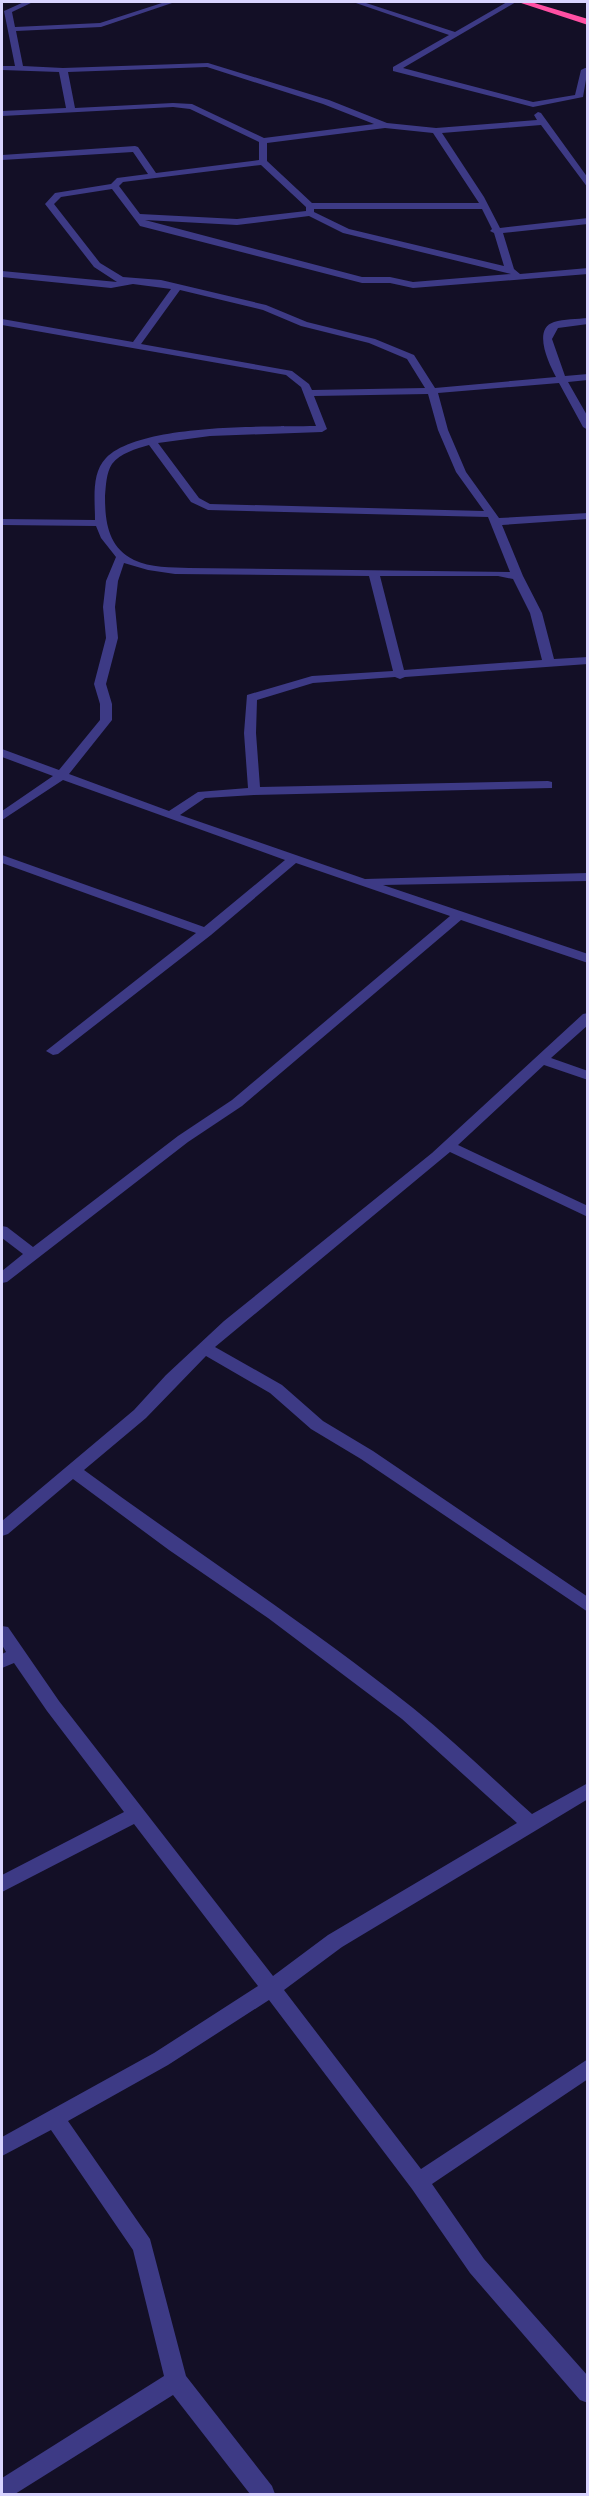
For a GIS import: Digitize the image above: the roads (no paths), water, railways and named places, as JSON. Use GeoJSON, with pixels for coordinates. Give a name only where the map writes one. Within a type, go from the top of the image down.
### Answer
{"type":"FeatureCollection","features":[{"type":"Feature","properties":{"kind":"highway"},"geometry":{"type":"LineString","coordinates":[[523,2],[588,22]]}},
{"type":"Feature","properties":{"kind":"highway"},"geometry":{"type":"LineString","coordinates":[[556,2],[588,11]]}},
{"type":"Feature","properties":{"kind":"street"},"geometry":{"type":"LineString","coordinates":[[19,67],[8,26],[8,11],[29,2]]}},
{"type":"Feature","properties":{"kind":"street"},"geometry":{"type":"LineString","coordinates":[[8,26],[101,25],[171,2]]}},
{"type":"Feature","properties":{"kind":"street"},"geometry":{"type":"LineString","coordinates":[[357,2],[454,34]]}},
{"type":"Feature","properties":{"kind":"street"},"geometry":{"type":"LineString","coordinates":[[512,2],[396,69],[533,105],[579,97],[587,69]]}},
{"type":"Feature","properties":{"kind":"street"},"geometry":{"type":"LineString","coordinates":[[3,3],[18,6]]}},
{"type":"Feature","properties":{"kind":"street"},"geometry":{"type":"LineString","coordinates":[[2,68],[63,70],[208,65],[326,102],[385,126]]}},
{"type":"Feature","properties":{"kind":"street"},"geometry":{"type":"LineString","coordinates":[[63,70],[71,111]]}},
{"type":"Feature","properties":{"kind":"street"},"geometry":{"type":"LineString","coordinates":[[2,114],[173,105],[192,107],[263,141],[385,126],[436,131],[542,122]]}},
{"type":"Feature","properties":{"kind":"street"},"geometry":{"type":"LineString","coordinates":[[533,105],[542,122],[588,185]]}},
{"type":"Feature","properties":{"kind":"street"},"geometry":{"type":"LineString","coordinates":[[436,131],[485,206],[507,255],[510,270]]}},
{"type":"Feature","properties":{"kind":"street"},"geometry":{"type":"LineString","coordinates":[[263,141],[263,162],[310,210],[346,231],[510,270],[522,276]]}},
{"type":"Feature","properties":{"kind":"street"},"geometry":{"type":"LineString","coordinates":[[2,157],[135,149],[154,176]]}},
{"type":"Feature","properties":{"kind":"street"},"geometry":{"type":"LineString","coordinates":[[2,274],[111,285],[130,282],[121,280],[97,266],[49,204],[58,195],[114,186],[120,180],[263,162]]}},
{"type":"Feature","properties":{"kind":"street"},"geometry":{"type":"LineString","coordinates":[[114,186],[135,217],[143,224],[362,280],[390,280],[413,285],[588,271]]}},
{"type":"Feature","properties":{"kind":"street"},"geometry":{"type":"LineString","coordinates":[[135,217],[237,222],[310,210],[485,206]]}},
{"type":"Feature","properties":{"kind":"street"},"geometry":{"type":"LineString","coordinates":[[495,231],[588,221]]}},
{"type":"Feature","properties":{"kind":"street"},"geometry":{"type":"LineString","coordinates":[[121,280],[174,286],[266,308],[304,324],[372,341],[411,357],[432,392],[443,430],[461,472],[493,518],[517,576],[536,613],[549,664]]}},
{"type":"Feature","properties":{"kind":"street"},"geometry":{"type":"LineString","coordinates":[[135,346],[166,306],[176,289],[174,286]]}},
{"type":"Feature","properties":{"kind":"street"},"geometry":{"type":"LineString","coordinates":[[588,321],[560,323],[549,332],[548,349],[588,427]]}},
{"type":"Feature","properties":{"kind":"street"},"geometry":{"type":"LineString","coordinates":[[2,322],[289,373],[303,382],[309,393],[322,429],[176,436],[122,450],[110,460],[101,482],[99,523],[121,557],[133,564],[151,568],[374,574],[498,573],[517,576]]}},
{"type":"Feature","properties":{"kind":"street"},"geometry":{"type":"LineString","coordinates":[[309,393],[432,392],[588,377]]}},
{"type":"Feature","properties":{"kind":"street"},"geometry":{"type":"LineString","coordinates":[[151,441],[195,500],[208,507],[493,518],[588,516]]}},
{"type":"Feature","properties":{"kind":"street"},"geometry":{"type":"LineString","coordinates":[[2,522],[99,523]]}},
{"type":"Feature","properties":{"kind":"street"},"geometry":{"type":"LineString","coordinates":[[2,816],[61,776],[106,720],[106,704],[100,684],[112,638],[110,607],[112,581],[121,557]]}},
{"type":"Feature","properties":{"kind":"street"},"geometry":{"type":"LineString","coordinates":[[374,574],[400,676]]}},
{"type":"Feature","properties":{"kind":"street"},"geometry":{"type":"LineString","coordinates":[[254,791],[250,733],[251,698],[312,680],[400,676],[588,660]]}},
{"type":"Feature","properties":{"kind":"street"},"geometry":{"type":"LineString","coordinates":[[2,753],[170,816],[588,959]]}},
{"type":"Feature","properties":{"kind":"street"},"geometry":{"type":"LineString","coordinates":[[170,816],[202,795],[254,791],[549,785]]}},
{"type":"Feature","properties":{"kind":"street"},"geometry":{"type":"LineString","coordinates":[[53,1051],[206,932],[295,858]]}},
{"type":"Feature","properties":{"kind":"street"},"geometry":{"type":"LineString","coordinates":[[2,859],[206,932]]}},
{"type":"Feature","properties":{"kind":"street"},"geometry":{"type":"LineString","coordinates":[[361,881],[588,877]]}},
{"type":"Feature","properties":{"kind":"street"},"geometry":{"type":"LineString","coordinates":[[2,1278],[183,1139],[237,1103],[458,916]]}},
{"type":"Feature","properties":{"kind":"street"},"geometry":{"type":"LineString","coordinates":[[2,1530],[141,1414],[156,1394],[229,1325],[254,1307],[269,1290],[342,1236],[448,1146],[588,1017]]}},
{"type":"Feature","properties":{"kind":"street"},"geometry":{"type":"LineString","coordinates":[[542,1060],[588,1076]]}},
{"type":"Feature","properties":{"kind":"street"},"geometry":{"type":"LineString","coordinates":[[448,1146],[588,1212]]}},
{"type":"Feature","properties":{"kind":"street"},"geometry":{"type":"LineString","coordinates":[[2,1231],[33,1254]]}},
{"type":"Feature","properties":{"kind":"street"},"geometry":{"type":"LineString","coordinates":[[206,1349],[276,1389],[317,1425],[376,1461],[588,1606]]}},
{"type":"Feature","properties":{"kind":"street"},"geometry":{"type":"LineString","coordinates":[[73,1471],[176,1546],[274,1613],[408,1714],[531,1824]]}},
{"type":"Feature","properties":{"kind":"street"},"geometry":{"type":"LineString","coordinates":[[2,1632],[9,1658],[136,1814],[271,1988],[419,2182],[477,2266],[587,2392]]}},
{"type":"Feature","properties":{"kind":"street"},"geometry":{"type":"LineString","coordinates":[[2,2147],[161,2059],[271,1988],[335,1941],[588,1790]]}},
{"type":"Feature","properties":{"kind":"street"},"geometry":{"type":"LineString","coordinates":[[2,1884],[136,1814]]}},
{"type":"Feature","properties":{"kind":"street"},"geometry":{"type":"LineString","coordinates":[[419,2182],[588,2068]]}},
{"type":"Feature","properties":{"kind":"street"},"geometry":{"type":"LineString","coordinates":[[55,2119],[143,2246],[176,2381],[264,2494]]}},
{"type":"Feature","properties":{"kind":"street"},"geometry":{"type":"LineString","coordinates":[[2,2490],[176,2381]]}}]}
